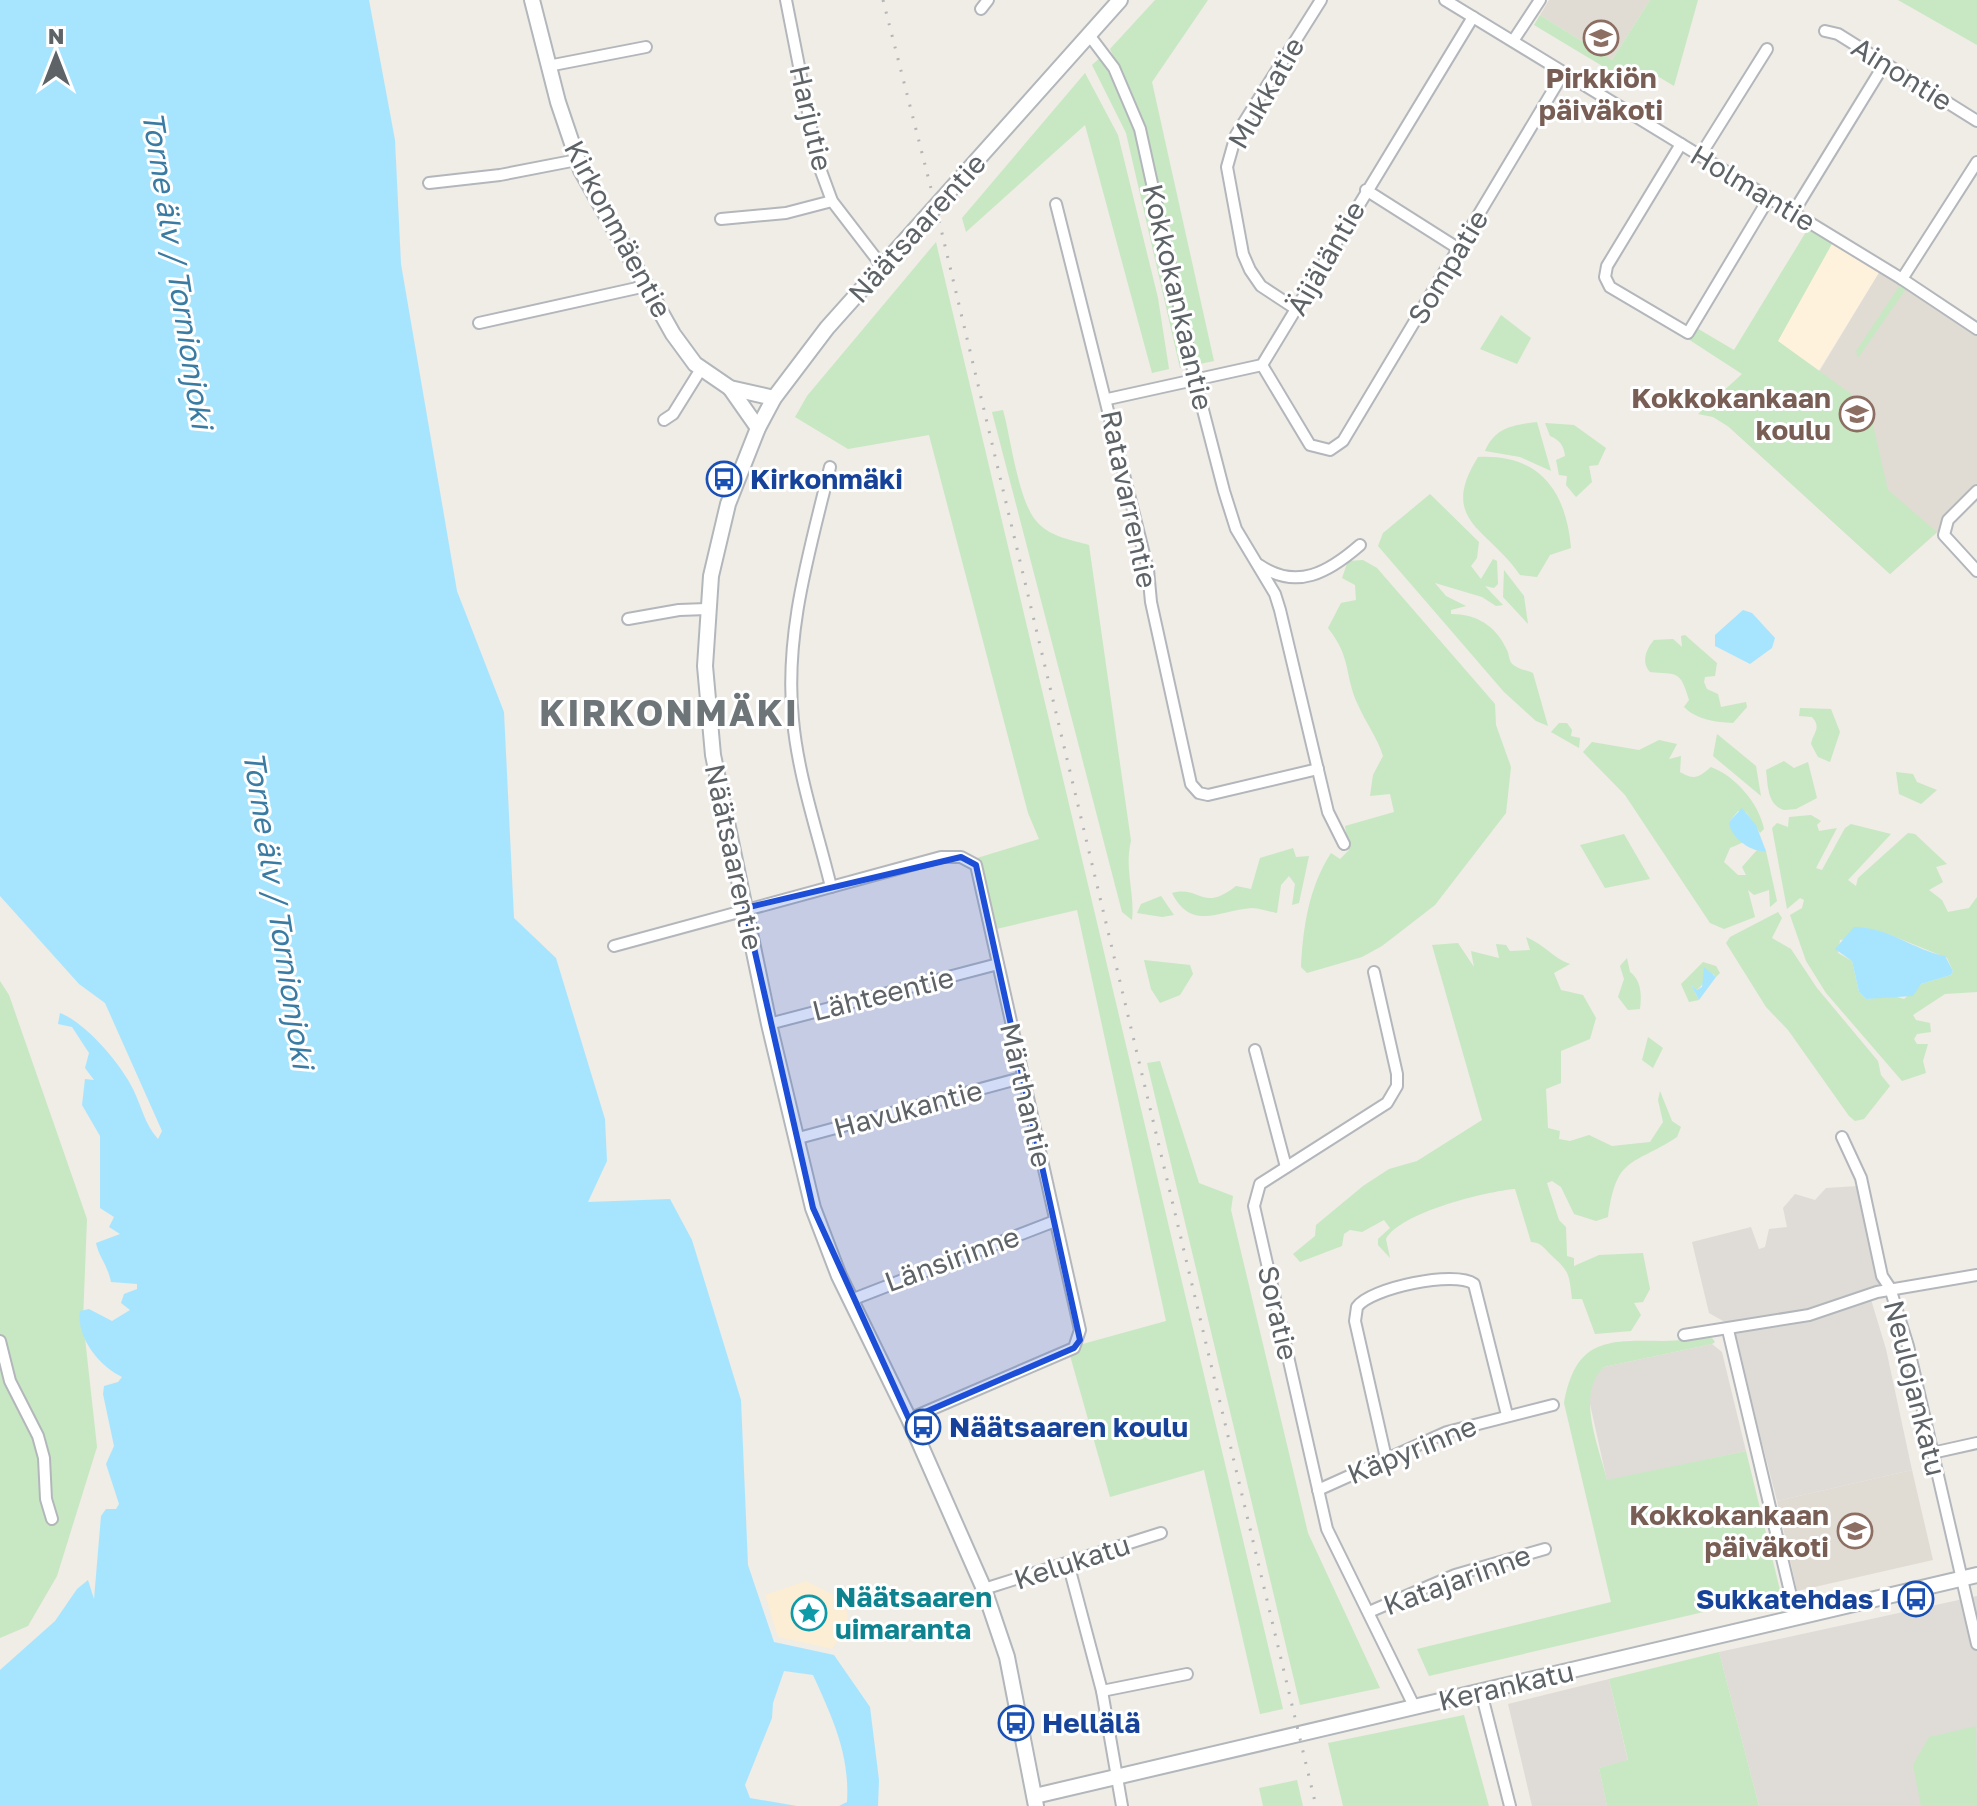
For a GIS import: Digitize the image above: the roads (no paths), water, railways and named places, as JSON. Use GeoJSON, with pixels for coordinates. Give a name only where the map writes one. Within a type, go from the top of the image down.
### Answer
{"type":"FeatureCollection","features":[{"type":"Feature","properties":{"kind":"street","name":"Kirkonmäentie"},"geometry":{"type":"LineString","coordinates":[[532,0],[548,66],[577,160],[673,334],[701,369],[730,388],[774,398]]}},
{"type":"Feature","properties":{"kind":"street","name":"Harjutie"},"geometry":{"type":"LineString","coordinates":[[786,0],[818,163],[832,201],[882,266]]}},
{"type":"Feature","properties":{"kind":"street","name":"Näätsaarentie"},"geometry":{"type":"LineString","coordinates":[[1036,1801],[1007,1657],[984,1589],[820,1227],[795,1139],[713,755],[706,701],[707,609],[722,527],[758,428],[774,398],[827,328],[1120,0]]}},
{"type":"Feature","properties":{"kind":"street","name":"Mukkatie"},"geometry":{"type":"LineString","coordinates":[[1296,309],[1261,286],[1250,270],[1243,254],[1227,167],[1236,135],[1321,0]]}},
{"type":"Feature","properties":{"kind":"street","name":"Holmantie"},"geometry":{"type":"LineString","coordinates":[[1445,0],[1902,279],[1977,329]]}},
{"type":"Feature","properties":{"kind":"street"},"geometry":{"type":"LineString","coordinates":[[1513,41],[1540,0]]}},
{"type":"Feature","properties":{"kind":"street","name":"Äijäläntie"},"geometry":{"type":"LineString","coordinates":[[1262,365],[1473,17]]}},
{"type":"Feature","properties":{"kind":"street","name":"Ainontie"},"geometry":{"type":"LineString","coordinates":[[1825,31],[1838,34],[1977,121]]}},
{"type":"Feature","properties":{"kind":"street","name":"Kokkokankaantie"},"geometry":{"type":"LineString","coordinates":[[1089,35],[1114,68],[1140,129],[1195,379],[1231,515],[1280,610],[1328,812],[1344,844]]}},
{"type":"Feature","properties":{"kind":"street"},"geometry":{"type":"LineString","coordinates":[[548,66],[646,47]]}},
{"type":"Feature","properties":{"kind":"street"},"geometry":{"type":"LineString","coordinates":[[1700,156],[1767,49]]}},
{"type":"Feature","properties":{"kind":"street"},"geometry":{"type":"LineString","coordinates":[[1793,213],[1885,63]]}},
{"type":"Feature","properties":{"kind":"street","name":"Sompatie"},"geometry":{"type":"LineString","coordinates":[[1262,365],[1306,441],[1322,450],[1343,441],[1564,72]]}},
{"type":"Feature","properties":{"kind":"street"},"geometry":{"type":"LineString","coordinates":[[1681,144],[1607,266],[1605,277],[1610,287],[1688,333],[1769,198]]}},
{"type":"Feature","properties":{"kind":"street"},"geometry":{"type":"LineString","coordinates":[[429,183],[500,175],[577,160]]}},
{"type":"Feature","properties":{"kind":"street"},"geometry":{"type":"LineString","coordinates":[[1902,279],[1977,162]]}},
{"type":"Feature","properties":{"kind":"street"},"geometry":{"type":"LineString","coordinates":[[1366,190],[1459,249]]}},
{"type":"Feature","properties":{"kind":"street"},"geometry":{"type":"LineString","coordinates":[[721,219],[786,213],[832,201]]}},
{"type":"Feature","properties":{"kind":"street","name":"Ratavarrentie"},"geometry":{"type":"LineString","coordinates":[[1056,204],[1108,399],[1148,570],[1151,602],[1191,784],[1199,793],[1208,795],[1318,769]]}},
{"type":"Feature","properties":{"kind":"street"},"geometry":{"type":"LineString","coordinates":[[479,323],[646,286]]}},
{"type":"Feature","properties":{"kind":"street"},"geometry":{"type":"LineString","coordinates":[[1108,399],[1262,365]]}},
{"type":"Feature","properties":{"kind":"street"},"geometry":{"type":"LineString","coordinates":[[664,420],[673,414],[701,369]]}},
{"type":"Feature","properties":{"kind":"street","name":"Kirkonmäentie"},"geometry":{"type":"LineString","coordinates":[[730,388],[758,428]]}},
{"type":"Feature","properties":{"kind":"street"},"geometry":{"type":"LineString","coordinates":[[614,946],[831,887],[793,720],[792,670],[797,604],[830,467]]}},
{"type":"Feature","properties":{"kind":"street"},"geometry":{"type":"LineString","coordinates":[[1977,491],[1948,520],[1944,535],[1977,571]]}},
{"type":"Feature","properties":{"kind":"street"},"geometry":{"type":"LineString","coordinates":[[1257,564],[1278,575],[1309,578],[1336,566],[1360,545]]}},
{"type":"Feature","properties":{"kind":"street"},"geometry":{"type":"LineString","coordinates":[[628,619],[679,610],[707,609]]}},
{"type":"Feature","properties":{"kind":"street","name":"Märthantie"},"geometry":{"type":"LineString","coordinates":[[831,887],[941,857],[961,857],[976,865],[1080,1340],[1074,1348],[909,1419]]}},
{"type":"Feature","properties":{"kind":"street","name":"Lähteentie"},"geometry":{"type":"LineString","coordinates":[[769,1024],[998,964]]}},
{"type":"Feature","properties":{"kind":"street","name":"Soratie"},"geometry":{"type":"LineString","coordinates":[[1374,972],[1397,1074],[1394,1095],[1260,1184],[1254,1206],[1327,1529],[1415,1708]]}},
{"type":"Feature","properties":{"kind":"street"},"geometry":{"type":"LineString","coordinates":[[1255,1050],[1286,1167]]}},
{"type":"Feature","properties":{"kind":"street","name":"Havukantie"},"geometry":{"type":"LineString","coordinates":[[795,1139],[1021,1078]]}},
{"type":"Feature","properties":{"kind":"street","name":"Neulojankatu"},"geometry":{"type":"LineString","coordinates":[[1842,1137],[1861,1178],[1882,1276],[1890,1288],[1908,1346],[1977,1644]]}},
{"type":"Feature","properties":{"kind":"street","name":"Länsirinne"},"geometry":{"type":"LineString","coordinates":[[851,1300],[860,1293],[1055,1221]]}},
{"type":"Feature","properties":{"kind":"street"},"geometry":{"type":"LineString","coordinates":[[1684,1335],[1809,1315],[1890,1288],[1977,1275]]}},
{"type":"Feature","properties":{"kind":"street","name":"Käpyrinne"},"geometry":{"type":"LineString","coordinates":[[1386,1458],[1355,1321],[1357,1307],[1371,1295],[1450,1277],[1471,1281],[1480,1297],[1507,1415]]}},
{"type":"Feature","properties":{"kind":"street"},"geometry":{"type":"LineString","coordinates":[[1728,1330],[1796,1617]]}},
{"type":"Feature","properties":{"kind":"street"},"geometry":{"type":"LineString","coordinates":[[0,1341],[10,1381],[38,1436],[44,1458],[46,1499],[52,1519]]}},
{"type":"Feature","properties":{"kind":"street","name":"Käpyrinne"},"geometry":{"type":"LineString","coordinates":[[1318,1490],[1447,1432],[1553,1405]]}},
{"type":"Feature","properties":{"kind":"street"},"geometry":{"type":"LineString","coordinates":[[1932,1453],[1977,1443]]}},
{"type":"Feature","properties":{"kind":"street","name":"Kelukatu"},"geometry":{"type":"LineString","coordinates":[[984,1589],[1161,1533]]}},
{"type":"Feature","properties":{"kind":"street","name":"Katajarinne"},"geometry":{"type":"LineString","coordinates":[[1369,1612],[1455,1575],[1545,1549]]}},
{"type":"Feature","properties":{"kind":"street"},"geometry":{"type":"LineString","coordinates":[[1068,1563],[1102,1691],[1122,1806]]}},
{"type":"Feature","properties":{"kind":"street","name":"Kerankatu"},"geometry":{"type":"LineString","coordinates":[[1036,1801],[1119,1778],[1977,1575]]}},
{"type":"Feature","properties":{"kind":"street"},"geometry":{"type":"LineString","coordinates":[[1102,1691],[1187,1674]]}},
{"type":"Feature","properties":{"kind":"street"},"geometry":{"type":"LineString","coordinates":[[1481,1692],[1510,1806]]}},
{"type":"Feature","properties":{"kind":"water","name":"Torne älv / Tornionjoki"},"geometry":{"type":"Polygon","coordinates":[[[0,0],[369,0],[395,140],[401,264],[457,591],[504,712],[514,918],[556,958],[605,1119],[607,1161],[588,1202],[670,1199],[692,1240],[741,1400],[748,1565],[774,1642],[834,1655],[870,1707],[879,1780],[878,1806],[839,1806],[847,1802],[846,1768],[827,1706],[813,1675],[784,1671],[773,1703],[772,1718],[745,1785],[750,1798],[797,1806],[0,1806],[0,1670],[55,1621],[77,1589],[88,1580],[94,1599],[101,1516],[106,1509],[116,1509],[119,1504],[106,1464],[114,1446],[103,1394],[104,1386],[118,1382],[122,1377],[105,1366],[91,1350],[82,1331],[80,1311],[89,1309],[112,1321],[130,1310],[121,1303],[124,1294],[137,1289],[137,1284],[111,1282],[97,1248],[96,1243],[120,1234],[109,1227],[114,1217],[100,1208],[100,1136],[82,1105],[85,1079],[94,1080],[85,1068],[89,1053],[72,1027],[58,1024],[60,1013],[91,1034],[111,1056],[127,1079],[158,1139],[162,1131],[105,1003],[79,984],[0,896],[0,0]]]}},
{"type":"Feature","properties":{"kind":"water"},"geometry":{"type":"Polygon","coordinates":[[[1743,610],[1752,613],[1775,638],[1772,648],[1750,664],[1715,646],[1715,635],[1743,610]]]}},
{"type":"Feature","properties":{"kind":"water"},"geometry":{"type":"Polygon","coordinates":[[[1742,808],[1756,825],[1766,851],[1748,847],[1730,828],[1729,822],[1742,808]]]}},
{"type":"Feature","properties":{"kind":"water"},"geometry":{"type":"Polygon","coordinates":[[[1854,927],[1878,931],[1945,956],[1953,971],[1951,975],[1921,984],[1913,996],[1866,999],[1859,992],[1852,961],[1835,949],[1854,927]]]}},
{"type":"Feature","properties":{"kind":"water"},"geometry":{"type":"Polygon","coordinates":[[[1704,967],[1716,977],[1699,1000],[1691,985],[1697,990],[1702,987],[1704,967]]]}},
{"type":"Feature","properties":{"kind":"railway"},"geometry":{"type":"LineString","coordinates":[[883,0],[936,208],[1316,1806]]}},
{"type":"Feature","properties":{"kind":"place","name":"Pirkkiön päiväkoti"},"geometry":{"type":"Point","coordinates":[1601,38]}},
{"type":"Feature","properties":{"kind":"place","name":"Kokkokankaan koulu"},"geometry":{"type":"Point","coordinates":[1857,414]}},
{"type":"Feature","properties":{"kind":"place","name":"Kirkonmäki"},"geometry":{"type":"Point","coordinates":[724,479]}},
{"type":"Feature","properties":{"kind":"place","name":"Näätsaaren koulu"},"geometry":{"type":"Point","coordinates":[923,1427]}},
{"type":"Feature","properties":{"kind":"place","name":"Kokkokankaan päiväkoti"},"geometry":{"type":"Point","coordinates":[1855,1531]}},
{"type":"Feature","properties":{"kind":"place","name":"Sukkatehdas I"},"geometry":{"type":"Point","coordinates":[1916,1599]}},
{"type":"Feature","properties":{"kind":"place","name":"Näätsaaren uimaranta"},"geometry":{"type":"Point","coordinates":[809,1613]}},
{"type":"Feature","properties":{"kind":"place","name":"Hellälä"},"geometry":{"type":"Point","coordinates":[1016,1723]}},
{"type":"Feature","properties":{"kind":"district","name":"KIRKONMÄKI"},"geometry":{"type":"Point","coordinates":[669,713]}}]}
